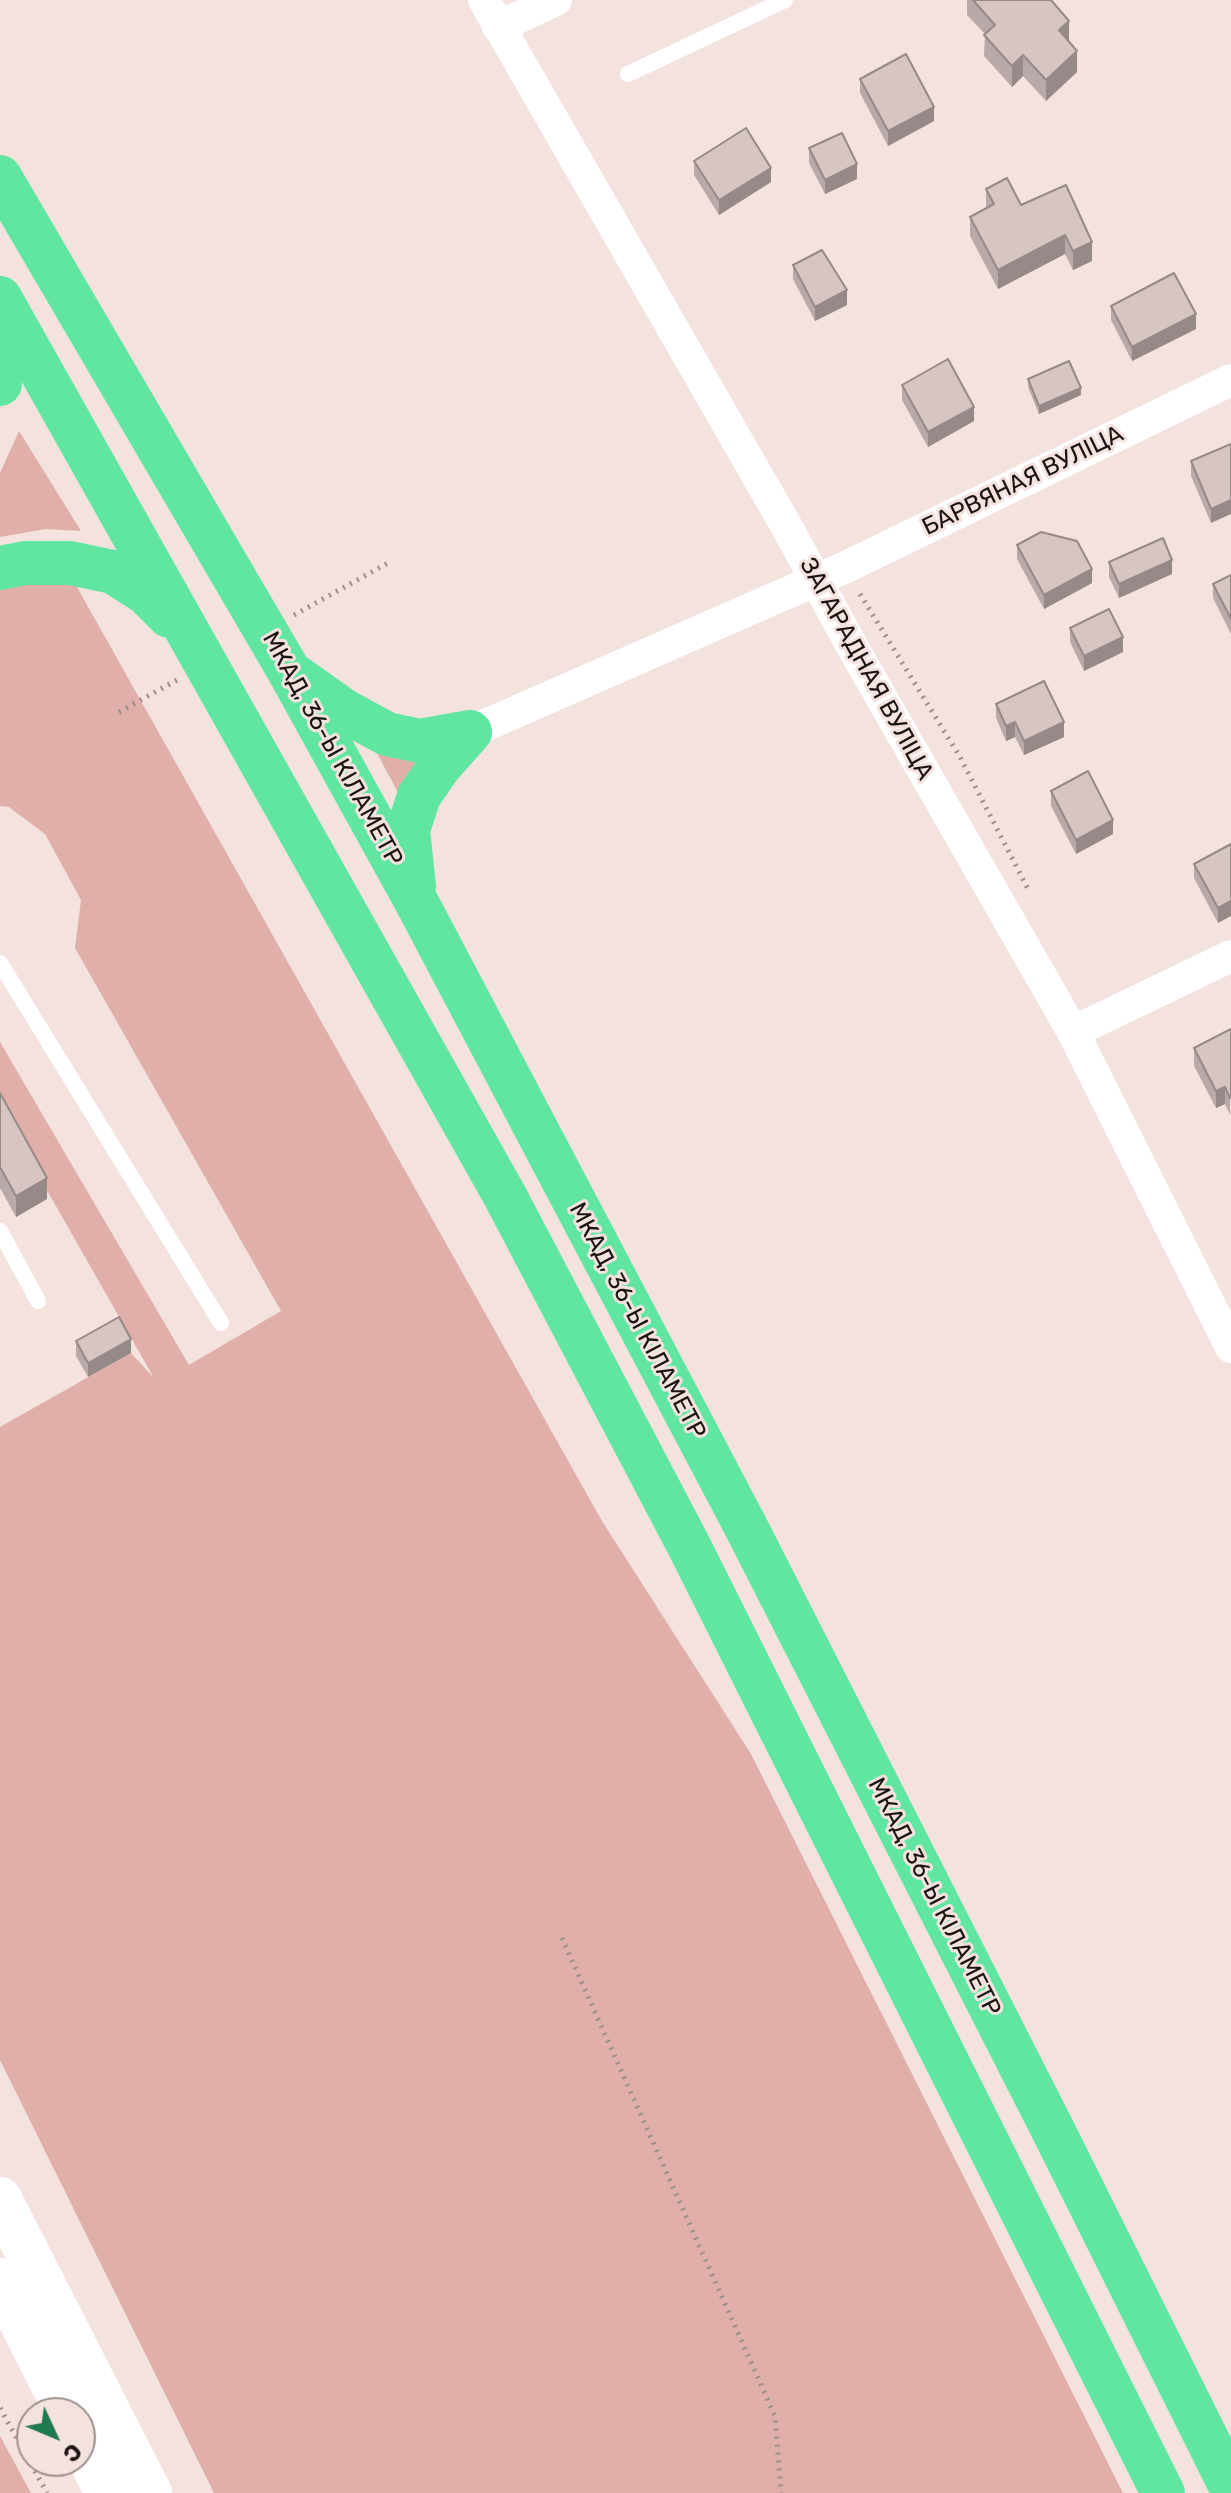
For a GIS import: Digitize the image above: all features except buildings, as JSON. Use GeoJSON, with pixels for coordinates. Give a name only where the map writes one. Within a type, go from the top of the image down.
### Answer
{"type":"FeatureCollection","features":[{"type":"Feature","properties":{"kind":"highway","name":"МКАД, 36-Ы КІЛАМЕТР"},"geometry":{"type":"LineString","coordinates":[[0,177],[289,671],[416,901],[754,1541],[1231,2487]]}},
{"type":"Feature","properties":{"kind":"highway"},"geometry":{"type":"LineString","coordinates":[[0,298],[505,1196],[689,1546],[1163,2493]]}},
{"type":"Feature","properties":{"kind":"highway"},"geometry":{"type":"LineString","coordinates":[[0,366],[0,384]]}},
{"type":"Feature","properties":{"kind":"highway"},"geometry":{"type":"LineString","coordinates":[[0,568],[25,563],[70,563],[113,572],[146,593],[195,642]]}},
{"type":"Feature","properties":{"kind":"highway"},"geometry":{"type":"LineString","coordinates":[[289,671],[343,710],[387,734],[420,741],[470,732]]}},
{"type":"Feature","properties":{"kind":"highway"},"geometry":{"type":"LineString","coordinates":[[416,901],[408,830],[419,796],[439,767],[470,732]]}},
{"type":"Feature","properties":{"kind":"main road"},"geometry":{"type":"LineString","coordinates":[[0,2199],[150,2493]]}},
{"type":"Feature","properties":{"kind":"main road"},"geometry":{"type":"LineString","coordinates":[[0,2280],[59,2397]]}},
{"type":"Feature","properties":{"kind":"main road"},"geometry":{"type":"LineString","coordinates":[[96,2471],[107,2493]]}},
{"type":"Feature","properties":{"kind":"street"},"geometry":{"type":"LineString","coordinates":[[491,14],[556,0]]}},
{"type":"Feature","properties":{"kind":"street","name":"ЗАГАРАДНАЯ ВУЛІЦА"},"geometry":{"type":"LineString","coordinates":[[491,14],[1073,1032],[1231,1347]]}},
{"type":"Feature","properties":{"kind":"street","name":"БАРВЯНАЯ ВУЛІЦА"},"geometry":{"type":"LineString","coordinates":[[470,732],[816,581],[1231,380]]}},
{"type":"Feature","properties":{"kind":"street"},"geometry":{"type":"LineString","coordinates":[[1073,1032],[1231,956]]}},
{"type":"Feature","properties":{"kind":"lane"},"geometry":{"type":"LineString","coordinates":[[628,74],[785,0]]}},
{"type":"Feature","properties":{"kind":"lane"},"geometry":{"type":"LineString","coordinates":[[0,963],[221,1323]]}},
{"type":"Feature","properties":{"kind":"lane"},"geometry":{"type":"LineString","coordinates":[[0,1231],[38,1301]]}},
{"type":"Feature","properties":{"kind":"path"},"geometry":{"type":"LineString","coordinates":[[562,1938],[775,2416],[781,2493]]}},
{"type":"Feature","properties":{"kind":"path"},"geometry":{"type":"LineString","coordinates":[[0,2408],[47,2493]]}},
{"type":"Feature","properties":{"kind":"shaded area"},"geometry":{"type":"Polygon","coordinates":[[[19,431],[81,531],[46,529],[0,537],[0,473],[19,431]]]}},
{"type":"Feature","properties":{"kind":"shaded area"},"geometry":{"type":"Polygon","coordinates":[[[0,580],[73,580],[602,1521],[751,1754],[1123,2493],[214,2493],[0,2060],[0,1427],[131,1353],[154,1378],[0,1108],[0,1042],[189,1365],[281,1311],[75,948],[81,900],[45,834],[9,807],[0,806],[0,580]]]}},
{"type":"Feature","properties":{"kind":"shaded area"},"geometry":{"type":"Polygon","coordinates":[[[372,744],[430,752],[402,800],[372,744]]]}},
{"type":"Feature","properties":{"kind":"shaded area"},"geometry":{"type":"Polygon","coordinates":[[[0,2436],[16,2465],[16,2477],[22,2477],[31,2493],[0,2493],[0,2436]]]}}]}
